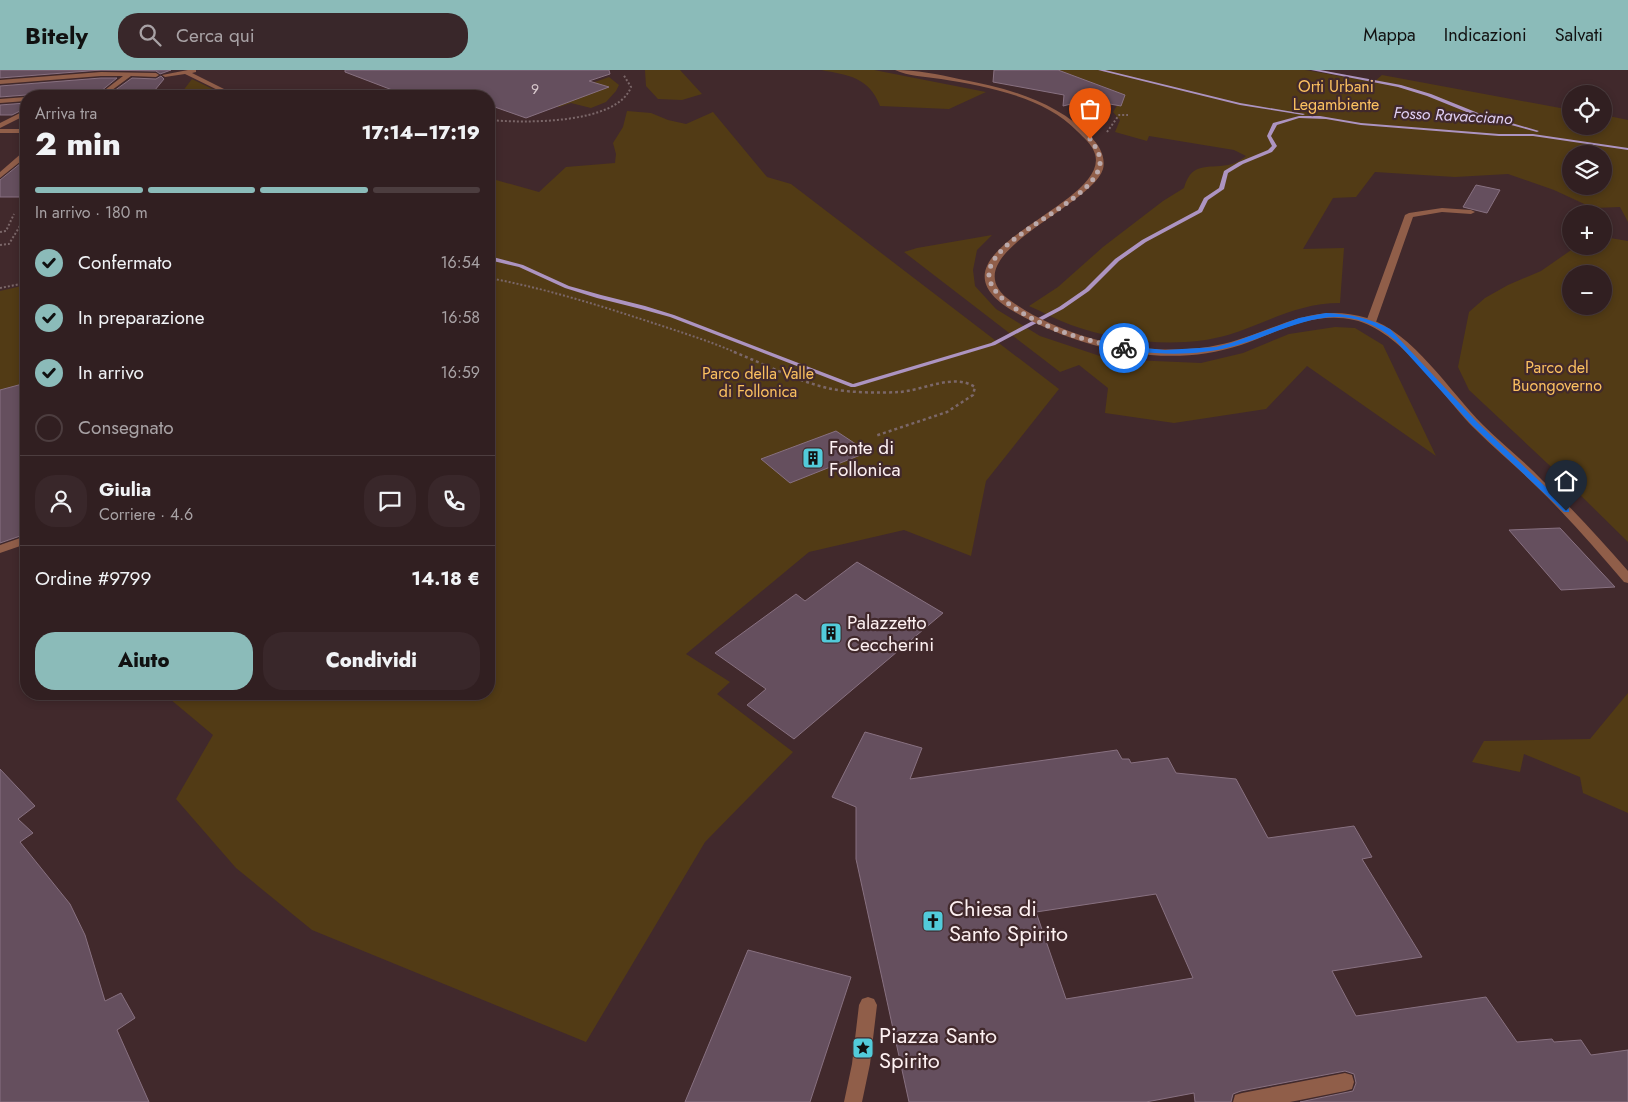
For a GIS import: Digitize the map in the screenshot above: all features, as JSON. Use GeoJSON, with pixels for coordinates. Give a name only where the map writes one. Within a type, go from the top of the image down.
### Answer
{"type":"FeatureCollection","features":[{"type":"Feature","properties":{"kind":"street"},"geometry":{"type":"LineString","coordinates":[[2,81],[58,70]]}},
{"type":"Feature","properties":{"kind":"street"},"geometry":{"type":"LineString","coordinates":[[165,76],[196,70]]}},
{"type":"Feature","properties":{"kind":"street"},"geometry":{"type":"LineString","coordinates":[[898,70],[989,88],[1039,103],[1070,120],[1083,131],[1096,147],[1100,162],[1094,178],[1066,203],[1009,244],[991,266],[989,275],[994,289],[1016,309],[1058,329],[1113,346],[1140,350],[1179,352],[1233,344],[1314,316],[1346,316],[1371,322],[1388,331],[1402,344],[1475,424],[1539,483],[1594,538],[1628,579]]}},
{"type":"Feature","properties":{"kind":"street"},"geometry":{"type":"LineString","coordinates":[[187,73],[222,90]]}},
{"type":"Feature","properties":{"kind":"street"},"geometry":{"type":"LineString","coordinates":[[108,90],[130,74]]}},
{"type":"Feature","properties":{"kind":"street"},"geometry":{"type":"LineString","coordinates":[[2,81],[84,75],[156,75]]}},
{"type":"Feature","properties":{"kind":"street"},"geometry":{"type":"LineString","coordinates":[[0,101],[20,99]]}},
{"type":"Feature","properties":{"kind":"street"},"geometry":{"type":"LineString","coordinates":[[0,117],[18,116]]}},
{"type":"Feature","properties":{"kind":"street"},"geometry":{"type":"LineString","coordinates":[[0,126],[18,116]]}},
{"type":"Feature","properties":{"kind":"street"},"geometry":{"type":"LineString","coordinates":[[0,131],[20,131]]}},
{"type":"Feature","properties":{"kind":"street"},"geometry":{"type":"LineString","coordinates":[[0,176],[20,159]]}},
{"type":"Feature","properties":{"kind":"street"},"geometry":{"type":"LineString","coordinates":[[1371,322],[1408,221],[1408,215],[1442,210],[1471,212]]}},
{"type":"Feature","properties":{"kind":"street"},"geometry":{"type":"LineString","coordinates":[[0,550],[20,542]]}},
{"type":"Feature","properties":{"kind":"street"},"geometry":{"type":"LineString","coordinates":[[853,1102],[868,1004]]}},
{"type":"Feature","properties":{"kind":"street"},"geometry":{"type":"LineString","coordinates":[[1242,1102],[1345,1082]]}},
{"type":"Feature","properties":{"kind":"path"},"geometry":{"type":"LineString","coordinates":[[495,121],[550,123],[572,120],[615,106],[627,98],[631,87],[623,74]]}},
{"type":"Feature","properties":{"kind":"path"},"geometry":{"type":"LineString","coordinates":[[1096,147],[1119,115],[1128,115]]}},
{"type":"Feature","properties":{"kind":"path"},"geometry":{"type":"LineString","coordinates":[[0,232],[6,231],[14,214]]}},
{"type":"Feature","properties":{"kind":"path"},"geometry":{"type":"LineString","coordinates":[[0,246],[9,244],[20,226]]}},
{"type":"Feature","properties":{"kind":"path"},"geometry":{"type":"LineString","coordinates":[[495,279],[520,284],[576,300],[711,342],[777,370],[828,388],[901,392],[957,381],[970,383],[974,388],[973,395],[947,412],[875,436]]}},
{"type":"Feature","properties":{"kind":"path"},"geometry":{"type":"LineString","coordinates":[[0,288],[20,283]]}},
{"type":"Feature","properties":{"kind":"green space"},"geometry":{"type":"Polygon","coordinates":[[[645,70],[680,70],[702,94],[682,100],[658,99],[646,86],[645,70]]]}},
{"type":"Feature","properties":{"kind":"green space"},"geometry":{"type":"Polygon","coordinates":[[[821,70],[874,70],[986,92],[949,109],[880,106],[875,96],[864,83],[849,76],[821,70]]]}},
{"type":"Feature","properties":{"kind":"green space","name":"Orti Urbani Legambiente"},"geometry":{"type":"Polygon","coordinates":[[[1058,70],[1305,70],[1374,82],[1382,75],[1562,108],[1562,135],[1612,135],[1612,117],[1628,120],[1628,222],[1620,207],[1612,207],[1612,205],[1586,205],[1565,195],[1612,195],[1612,145],[1562,145],[1562,194],[1508,174],[1455,177],[1375,172],[1356,197],[1333,198],[1303,249],[1344,248],[1340,303],[1310,306],[1228,335],[1189,342],[1149,342],[1108,336],[1066,323],[1029,306],[1058,287],[1103,247],[1163,201],[1184,188],[1187,179],[1197,169],[1224,166],[1239,161],[1246,156],[1234,150],[1149,136],[1147,141],[1115,132],[1120,120],[1113,112],[1120,101],[1115,91],[1058,70]]]}},
{"type":"Feature","properties":{"kind":"green space"},"geometry":{"type":"Polygon","coordinates":[[[609,77],[619,85],[616,91],[606,102],[591,108],[571,103],[559,107],[540,101],[609,77]]]}},
{"type":"Feature","properties":{"kind":"green space"},"geometry":{"type":"Polygon","coordinates":[[[192,79],[215,90],[184,90],[192,79]]]}},
{"type":"Feature","properties":{"kind":"green space","name":"Parco della Valle di Follonica"},"geometry":{"type":"Polygon","coordinates":[[[627,111],[651,113],[668,120],[686,124],[713,112],[767,177],[791,184],[1059,389],[986,481],[971,556],[904,530],[809,552],[686,654],[730,682],[717,694],[793,752],[705,842],[586,1042],[312,930],[236,868],[176,799],[213,735],[171,700],[495,700],[495,180],[539,192],[566,167],[615,163],[616,154],[613,143],[623,127],[627,111]]]}},
{"type":"Feature","properties":{"kind":"green space"},"geometry":{"type":"Polygon","coordinates":[[[992,235],[977,250],[973,270],[975,286],[996,309],[1040,336],[1109,359],[1201,363],[1243,353],[1289,334],[1335,327],[1355,328],[1383,345],[1436,456],[1307,366],[1266,409],[1174,423],[1105,413],[1108,388],[1079,365],[1060,372],[904,252],[992,235]]]}},
{"type":"Feature","properties":{"kind":"green space","name":"Parco del Buongoverno"},"geometry":{"type":"Polygon","coordinates":[[[1612,238],[1628,241],[1628,542],[1469,390],[1458,367],[1469,312],[1485,298],[1508,285],[1541,271],[1564,255],[1612,255],[1612,238]]]}},
{"type":"Feature","properties":{"kind":"green space"},"geometry":{"type":"Polygon","coordinates":[[[20,286],[20,385],[0,390],[0,291],[20,286]]]}},
{"type":"Feature","properties":{"kind":"green space"},"geometry":{"type":"Polygon","coordinates":[[[1628,693],[1628,813],[1583,793],[1580,777],[1524,754],[1520,772],[1472,762],[1484,741],[1590,739],[1628,693]]]}},
{"type":"Feature","properties":{"kind":"building"},"geometry":{"type":"Polygon","coordinates":[[[0,70],[101,70],[0,78],[0,70]]]}},
{"type":"Feature","properties":{"kind":"building"},"geometry":{"type":"Polygon","coordinates":[[[101,70],[171,70],[160,74],[156,71],[101,70]]]}},
{"type":"Feature","properties":{"kind":"building"},"geometry":{"type":"Polygon","coordinates":[[[345,70],[609,70],[610,74],[589,81],[609,87],[526,118],[495,107],[495,90],[392,90],[345,72],[345,70]]]}},
{"type":"Feature","properties":{"kind":"building"},"geometry":{"type":"Polygon","coordinates":[[[994,70],[1058,70],[1125,95],[1121,106],[1087,100],[1063,106],[1064,95],[993,82],[994,70]]]}},
{"type":"Feature","properties":{"kind":"building"},"geometry":{"type":"Polygon","coordinates":[[[161,76],[164,79],[155,90],[115,90],[132,78],[156,79],[161,76]]]}},
{"type":"Feature","properties":{"kind":"building"},"geometry":{"type":"Polygon","coordinates":[[[117,78],[102,90],[20,90],[20,95],[0,97],[0,86],[117,78]]]}},
{"type":"Feature","properties":{"kind":"building"},"geometry":{"type":"Polygon","coordinates":[[[20,103],[20,111],[12,115],[0,115],[0,105],[20,103]]]}},
{"type":"Feature","properties":{"kind":"building"},"geometry":{"type":"Polygon","coordinates":[[[20,164],[20,197],[0,197],[0,180],[20,164]]]}},
{"type":"Feature","properties":{"kind":"building"},"geometry":{"type":"Polygon","coordinates":[[[1476,185],[1500,190],[1487,213],[1463,207],[1476,185]]]}},
{"type":"Feature","properties":{"kind":"building"},"geometry":{"type":"Polygon","coordinates":[[[20,385],[20,536],[0,543],[0,390],[20,385]]]}},
{"type":"Feature","properties":{"kind":"building","name":"Fonte di Follonica"},"geometry":{"type":"Polygon","coordinates":[[[836,431],[868,452],[790,483],[761,459],[836,431]]]}},
{"type":"Feature","properties":{"kind":"building"},"geometry":{"type":"Polygon","coordinates":[[[1560,528],[1615,587],[1561,590],[1509,530],[1560,528]]]}},
{"type":"Feature","properties":{"kind":"building","name":"Palazzetto Ceccherini"},"geometry":{"type":"Polygon","coordinates":[[[857,562],[943,613],[794,739],[747,705],[766,689],[715,653],[796,594],[805,601],[857,562]]]}},
{"type":"Feature","properties":{"kind":"building"},"geometry":{"type":"Polygon","coordinates":[[[865,732],[922,748],[910,779],[1117,750],[1122,759],[1129,759],[1131,763],[1168,758],[1176,773],[1236,779],[1268,838],[1354,826],[1372,857],[1362,859],[1422,957],[1332,971],[1356,1016],[1486,997],[1517,1042],[1552,1039],[1554,1042],[1581,1040],[1591,1055],[1628,1050],[1628,1102],[1300,1102],[1353,1091],[1356,1083],[1354,1074],[1345,1071],[1241,1091],[1233,1094],[1231,1102],[1195,1102],[1194,1093],[1146,1102],[909,1102],[856,859],[856,807],[832,797],[865,732]],[[1156,894],[1036,912],[1066,999],[1193,978],[1156,894]]]}},
{"type":"Feature","properties":{"kind":"building"},"geometry":{"type":"Polygon","coordinates":[[[0,769],[35,806],[18,819],[33,833],[20,842],[70,904],[85,935],[105,1001],[121,993],[135,1018],[117,1030],[149,1102],[0,1102],[0,769]]]}},
{"type":"Feature","properties":{"kind":"building"},"geometry":{"type":"Polygon","coordinates":[[[748,950],[851,977],[810,1102],[685,1102],[748,950]]]}},
{"type":"Feature","properties":{"kind":"waterway","name":"Fosso Ravacciano"},"geometry":{"type":"LineString","coordinates":[[1100,70],[1240,104],[1303,114]]}},
{"type":"Feature","properties":{"kind":"waterway"},"geometry":{"type":"LineString","coordinates":[[1313,70],[1399,86],[1429,95],[1476,114],[1537,131]]}},
{"type":"Feature","properties":{"kind":"waterway"},"geometry":{"type":"LineString","coordinates":[[495,260],[521,266],[567,287],[672,316],[853,386],[993,344],[1061,308],[1087,290],[1117,260],[1144,241],[1200,211],[1206,199],[1221,189],[1226,172],[1241,163],[1270,151],[1275,146],[1269,136],[1275,124],[1299,117],[1326,118]]}},
{"type":"Feature","properties":{"kind":"waterway","name":"Fosso Ravacciano"},"geometry":{"type":"LineString","coordinates":[[1320,117],[1326,118]]}},
{"type":"Feature","properties":{"kind":"waterway","name":"Fosso Ravacciano"},"geometry":{"type":"LineString","coordinates":[[1326,118],[1361,124],[1499,135],[1533,135],[1628,149]]}},
{"type":"Feature","properties":{"kind":"way so far"},"geometry":{"type":"LineString","coordinates":[[1090,139],[1100,154],[1099,167],[1094,178],[1066,203],[1009,244],[994,262],[989,275],[991,284],[997,293],[1016,309],[1075,336],[1124,348]]}},
{"type":"Feature","properties":{"kind":"place","name":"Fonte di Follonica"},"geometry":{"type":"Point","coordinates":[813,458]}},
{"type":"Feature","properties":{"kind":"place","name":"Palazzetto Ceccherini"},"geometry":{"type":"Point","coordinates":[831,633]}},
{"type":"Feature","properties":{"kind":"place","name":"Chiesa di Santo Spirito"},"geometry":{"type":"Point","coordinates":[933,921]}},
{"type":"Feature","properties":{"kind":"place","name":"Piazza Santo Spirito"},"geometry":{"type":"Point","coordinates":[863,1048]}},
{"type":"Feature","properties":{"kind":"route"},"geometry":{"type":"LineString","coordinates":[[1124,348],[1165,352],[1216,348],[1314,316],[1346,316],[1371,322],[1379,325],[1397,339],[1475,424],[1528,472],[1566,511]]}}]}
